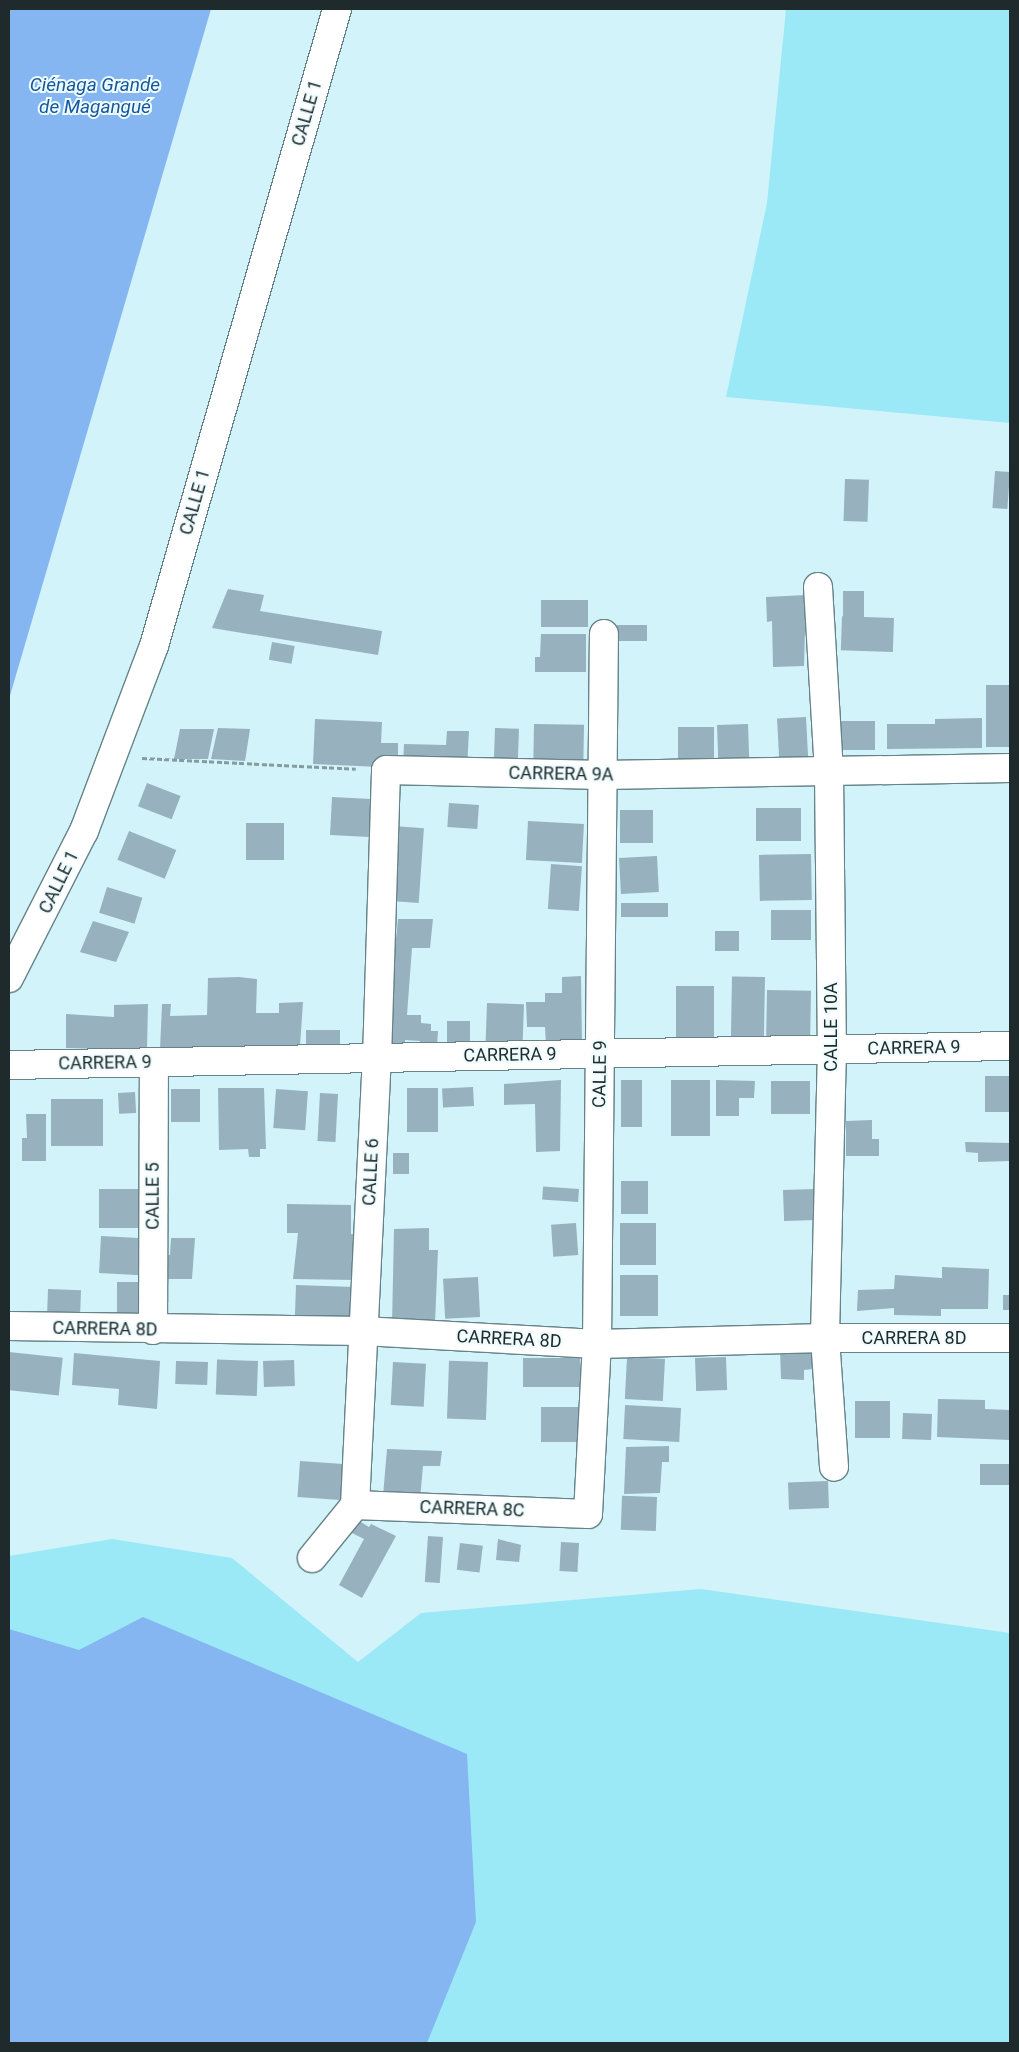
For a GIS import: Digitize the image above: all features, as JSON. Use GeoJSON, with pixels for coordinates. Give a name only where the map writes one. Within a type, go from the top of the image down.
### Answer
{"type":"FeatureCollection","features":[{"type":"Feature","properties":{"kind":"street","name":"CALLE 1"},"geometry":{"type":"LineString","coordinates":[[9,978],[84,831],[154,646],[337,9]]}},
{"type":"Feature","properties":{"kind":"street","name":"CALLE 10A"},"geometry":{"type":"LineString","coordinates":[[818,587],[829,771],[832,1049],[825,1338],[834,1467]]}},
{"type":"Feature","properties":{"kind":"street","name":"CALLE 9"},"geometry":{"type":"LineString","coordinates":[[588,1514],[597,1344],[604,634]]}},
{"type":"Feature","properties":{"kind":"street","name":"CARRERA 9A"},"geometry":{"type":"LineString","coordinates":[[386,770],[603,775],[1010,768]]}},
{"type":"Feature","properties":{"kind":"street","name":"CALLE 6"},"geometry":{"type":"LineString","coordinates":[[356,1505],[377,1058],[386,770]]}},
{"type":"Feature","properties":{"kind":"street","name":"CARRERA 9"},"geometry":{"type":"LineString","coordinates":[[9,1065],[1010,1046]]}},
{"type":"Feature","properties":{"kind":"street","name":"CALLE 5"},"geometry":{"type":"LineString","coordinates":[[153,1330],[154,1062]]}},
{"type":"Feature","properties":{"kind":"street","name":"CARRERA 8D"},"geometry":{"type":"LineString","coordinates":[[9,1326],[153,1330],[364,1331],[597,1344],[825,1338],[1010,1338]]}},
{"type":"Feature","properties":{"kind":"street","name":"CARRERA 8C"},"geometry":{"type":"LineString","coordinates":[[356,1505],[588,1514]]}},
{"type":"Feature","properties":{"kind":"street"},"geometry":{"type":"LineString","coordinates":[[312,1558],[356,1505]]}},
{"type":"Feature","properties":{"kind":"path"},"geometry":{"type":"LineString","coordinates":[[112,757],[386,770]]}},
{"type":"Feature","properties":{"kind":"shaded area"},"geometry":{"type":"Polygon","coordinates":[[[786,9],[1010,9],[1010,423],[726,397],[767,203],[786,9]]]}},
{"type":"Feature","properties":{"kind":"shaded area"},"geometry":{"type":"Polygon","coordinates":[[[112,1539],[232,1558],[358,1662],[421,1613],[701,1589],[1010,1633],[1010,2043],[9,2043],[9,1556],[112,1539]]]}},
{"type":"Feature","properties":{"kind":"water","name":"Ciénaga Grande de Magangué"},"geometry":{"type":"Polygon","coordinates":[[[9,9],[211,9],[9,699],[9,9]]]}},
{"type":"Feature","properties":{"kind":"water"},"geometry":{"type":"Polygon","coordinates":[[[143,1617],[467,1754],[476,1922],[427,2043],[9,2043],[9,1629],[79,1650],[143,1617]]]}},
{"type":"Feature","properties":{"kind":"building"},"geometry":{"type":"Polygon","coordinates":[[[995,471],[1010,472],[1007,509],[992,508],[995,471]]]}},
{"type":"Feature","properties":{"kind":"building"},"geometry":{"type":"Polygon","coordinates":[[[845,479],[869,480],[868,522],[844,521],[845,479]]]}},
{"type":"Feature","properties":{"kind":"building"},"geometry":{"type":"Polygon","coordinates":[[[228,589],[264,595],[260,611],[382,631],[378,655],[212,628],[228,589]]]}},
{"type":"Feature","properties":{"kind":"building"},"geometry":{"type":"Polygon","coordinates":[[[843,591],[864,591],[864,617],[843,617],[843,591]]]}},
{"type":"Feature","properties":{"kind":"building"},"geometry":{"type":"Polygon","coordinates":[[[806,595],[804,666],[773,667],[772,621],[767,622],[766,597],[806,595]]]}},
{"type":"Feature","properties":{"kind":"building"},"geometry":{"type":"Polygon","coordinates":[[[541,600],[588,600],[588,627],[541,627],[541,600]]]}},
{"type":"Feature","properties":{"kind":"building"},"geometry":{"type":"Polygon","coordinates":[[[842,616],[894,618],[893,652],[841,650],[842,616]]]}},
{"type":"Feature","properties":{"kind":"building"},"geometry":{"type":"Polygon","coordinates":[[[617,625],[647,625],[647,641],[617,641],[617,625]]]}},
{"type":"Feature","properties":{"kind":"building"},"geometry":{"type":"Polygon","coordinates":[[[541,634],[586,634],[586,672],[535,672],[535,657],[540,657],[541,634]]]}},
{"type":"Feature","properties":{"kind":"building"},"geometry":{"type":"Polygon","coordinates":[[[272,642],[295,646],[292,664],[269,660],[272,642]]]}},
{"type":"Feature","properties":{"kind":"building"},"geometry":{"type":"Polygon","coordinates":[[[986,685],[1010,685],[1010,747],[986,747],[986,685]]]}},
{"type":"Feature","properties":{"kind":"building"},"geometry":{"type":"Polygon","coordinates":[[[806,717],[808,758],[779,759],[777,719],[806,717]]]}},
{"type":"Feature","properties":{"kind":"building"},"geometry":{"type":"Polygon","coordinates":[[[982,718],[982,748],[887,749],[887,724],[935,724],[935,719],[982,718]]]}},
{"type":"Feature","properties":{"kind":"building"},"geometry":{"type":"Polygon","coordinates":[[[315,719],[382,722],[381,743],[398,743],[398,762],[380,767],[313,764],[315,719]]]}},
{"type":"Feature","properties":{"kind":"building"},"geometry":{"type":"Polygon","coordinates":[[[840,721],[875,721],[875,750],[840,750],[840,721]]]}},
{"type":"Feature","properties":{"kind":"building"},"geometry":{"type":"Polygon","coordinates":[[[534,724],[584,725],[583,771],[533,770],[534,724]]]}},
{"type":"Feature","properties":{"kind":"building"},"geometry":{"type":"Polygon","coordinates":[[[748,724],[749,759],[718,760],[717,725],[748,724]]]}},
{"type":"Feature","properties":{"kind":"building"},"geometry":{"type":"Polygon","coordinates":[[[678,727],[714,727],[714,759],[678,759],[678,727]]]}},
{"type":"Feature","properties":{"kind":"building"},"geometry":{"type":"Polygon","coordinates":[[[218,728],[250,729],[245,761],[211,759],[218,728]]]}},
{"type":"Feature","properties":{"kind":"building"},"geometry":{"type":"Polygon","coordinates":[[[495,728],[519,729],[518,767],[494,766],[495,728]]]}},
{"type":"Feature","properties":{"kind":"building"},"geometry":{"type":"Polygon","coordinates":[[[180,729],[214,729],[208,759],[174,759],[180,729]]]}},
{"type":"Feature","properties":{"kind":"building"},"geometry":{"type":"Polygon","coordinates":[[[447,731],[469,731],[467,769],[403,767],[404,744],[446,745],[447,731]]]}},
{"type":"Feature","properties":{"kind":"building"},"geometry":{"type":"Polygon","coordinates":[[[147,783],[181,796],[172,819],[138,806],[147,783]]]}},
{"type":"Feature","properties":{"kind":"building"},"geometry":{"type":"Polygon","coordinates":[[[332,797],[376,799],[374,837],[330,835],[332,797]]]}},
{"type":"Feature","properties":{"kind":"building"},"geometry":{"type":"Polygon","coordinates":[[[449,803],[479,805],[477,829],[447,827],[449,803]]]}},
{"type":"Feature","properties":{"kind":"building"},"geometry":{"type":"Polygon","coordinates":[[[756,808],[801,808],[801,841],[756,841],[756,808]]]}},
{"type":"Feature","properties":{"kind":"building"},"geometry":{"type":"Polygon","coordinates":[[[620,810],[653,810],[653,843],[620,843],[620,810]]]}},
{"type":"Feature","properties":{"kind":"building"},"geometry":{"type":"Polygon","coordinates":[[[528,821],[584,824],[582,863],[526,860],[528,821]]]}},
{"type":"Feature","properties":{"kind":"building"},"geometry":{"type":"Polygon","coordinates":[[[246,823],[284,823],[284,860],[246,860],[246,823]]]}},
{"type":"Feature","properties":{"kind":"building"},"geometry":{"type":"Polygon","coordinates":[[[393,826],[424,828],[419,903],[388,901],[393,826]]]}},
{"type":"Feature","properties":{"kind":"building"},"geometry":{"type":"Polygon","coordinates":[[[129,831],[176,850],[165,879],[117,860],[129,831]]]}},
{"type":"Feature","properties":{"kind":"building"},"geometry":{"type":"Polygon","coordinates":[[[811,854],[812,900],[760,901],[759,855],[811,854]]]}},
{"type":"Feature","properties":{"kind":"building"},"geometry":{"type":"Polygon","coordinates":[[[657,856],[659,892],[621,894],[619,858],[657,856]]]}},
{"type":"Feature","properties":{"kind":"building"},"geometry":{"type":"Polygon","coordinates":[[[551,864],[582,866],[579,911],[548,909],[551,864]]]}},
{"type":"Feature","properties":{"kind":"building"},"geometry":{"type":"Polygon","coordinates":[[[107,887],[142,898],[134,924],[99,913],[107,887]]]}},
{"type":"Feature","properties":{"kind":"building"},"geometry":{"type":"Polygon","coordinates":[[[621,903],[668,903],[668,917],[621,917],[621,903]]]}},
{"type":"Feature","properties":{"kind":"building"},"geometry":{"type":"Polygon","coordinates":[[[771,910],[811,910],[811,940],[771,940],[771,910]]]}},
{"type":"Feature","properties":{"kind":"building"},"geometry":{"type":"Polygon","coordinates":[[[398,919],[433,919],[430,948],[412,948],[407,1015],[421,1015],[421,1023],[431,1024],[431,1031],[438,1031],[437,1047],[420,1046],[420,1041],[405,1040],[405,1046],[385,1047],[398,919]]]}},
{"type":"Feature","properties":{"kind":"building"},"geometry":{"type":"Polygon","coordinates":[[[93,921],[129,932],[116,962],[80,952],[93,921]]]}},
{"type":"Feature","properties":{"kind":"building"},"geometry":{"type":"Polygon","coordinates":[[[715,931],[739,931],[739,951],[715,951],[715,931]]]}},
{"type":"Feature","properties":{"kind":"building"},"geometry":{"type":"Polygon","coordinates":[[[581,976],[582,1044],[546,1045],[545,1027],[527,1027],[526,1002],[545,1002],[545,993],[562,993],[562,977],[581,976]]]}},
{"type":"Feature","properties":{"kind":"building"},"geometry":{"type":"Polygon","coordinates":[[[732,976],[765,977],[764,1039],[731,1038],[732,976]]]}},
{"type":"Feature","properties":{"kind":"building"},"geometry":{"type":"Polygon","coordinates":[[[239,977],[257,979],[256,1013],[279,1013],[279,1003],[303,1002],[300,1046],[160,1050],[162,1004],[171,1004],[170,1016],[207,1015],[208,978],[239,977]]]}},
{"type":"Feature","properties":{"kind":"building"},"geometry":{"type":"Polygon","coordinates":[[[676,986],[714,986],[714,1041],[676,1041],[676,986]]]}},
{"type":"Feature","properties":{"kind":"building"},"geometry":{"type":"Polygon","coordinates":[[[767,990],[811,991],[810,1040],[766,1039],[767,990]]]}},
{"type":"Feature","properties":{"kind":"building"},"geometry":{"type":"Polygon","coordinates":[[[487,1003],[524,1004],[522,1047],[485,1046],[487,1003]]]}},
{"type":"Feature","properties":{"kind":"building"},"geometry":{"type":"Polygon","coordinates":[[[148,1004],[147,1050],[66,1048],[66,1014],[114,1017],[114,1005],[148,1004]]]}},
{"type":"Feature","properties":{"kind":"building"},"geometry":{"type":"Polygon","coordinates":[[[447,1021],[470,1021],[470,1047],[447,1047],[447,1021]]]}},
{"type":"Feature","properties":{"kind":"building"},"geometry":{"type":"Polygon","coordinates":[[[306,1030],[340,1030],[340,1048],[306,1048],[306,1030]]]}},
{"type":"Feature","properties":{"kind":"building"},"geometry":{"type":"Polygon","coordinates":[[[985,1076],[1010,1076],[1010,1112],[985,1112],[985,1076]]]}},
{"type":"Feature","properties":{"kind":"building"},"geometry":{"type":"Polygon","coordinates":[[[561,1080],[560,1151],[536,1152],[535,1104],[504,1105],[504,1084],[561,1080]]]}},
{"type":"Feature","properties":{"kind":"building"},"geometry":{"type":"Polygon","coordinates":[[[621,1080],[642,1080],[642,1127],[621,1127],[621,1080]]]}},
{"type":"Feature","properties":{"kind":"building"},"geometry":{"type":"Polygon","coordinates":[[[671,1080],[710,1080],[710,1136],[671,1136],[671,1080]]]}},
{"type":"Feature","properties":{"kind":"building"},"geometry":{"type":"Polygon","coordinates":[[[716,1080],[755,1081],[754,1098],[739,1098],[739,1116],[716,1116],[716,1080]]]}},
{"type":"Feature","properties":{"kind":"building"},"geometry":{"type":"Polygon","coordinates":[[[771,1081],[810,1081],[810,1114],[771,1114],[771,1081]]]}},
{"type":"Feature","properties":{"kind":"building"},"geometry":{"type":"Polygon","coordinates":[[[473,1087],[474,1106],[443,1108],[442,1089],[473,1087]]]}},
{"type":"Feature","properties":{"kind":"building"},"geometry":{"type":"Polygon","coordinates":[[[218,1088],[264,1088],[266,1149],[260,1149],[260,1157],[249,1157],[248,1149],[219,1150],[218,1088]]]}},
{"type":"Feature","properties":{"kind":"building"},"geometry":{"type":"Polygon","coordinates":[[[407,1088],[438,1088],[438,1132],[407,1132],[407,1088]]]}},
{"type":"Feature","properties":{"kind":"building"},"geometry":{"type":"Polygon","coordinates":[[[171,1089],[200,1089],[200,1122],[171,1122],[171,1089]]]}},
{"type":"Feature","properties":{"kind":"building"},"geometry":{"type":"Polygon","coordinates":[[[276,1089],[308,1091],[305,1130],[273,1128],[276,1089]]]}},
{"type":"Feature","properties":{"kind":"building"},"geometry":{"type":"Polygon","coordinates":[[[135,1092],[136,1113],[119,1114],[118,1093],[135,1092]]]}},
{"type":"Feature","properties":{"kind":"building"},"geometry":{"type":"Polygon","coordinates":[[[320,1093],[338,1094],[335,1142],[317,1141],[320,1093]]]}},
{"type":"Feature","properties":{"kind":"building"},"geometry":{"type":"Polygon","coordinates":[[[51,1099],[103,1099],[103,1146],[51,1146],[51,1099]]]}},
{"type":"Feature","properties":{"kind":"building"},"geometry":{"type":"Polygon","coordinates":[[[26,1114],[46,1114],[46,1161],[22,1161],[22,1138],[27,1138],[26,1114]]]}},
{"type":"Feature","properties":{"kind":"building"},"geometry":{"type":"Polygon","coordinates":[[[872,1120],[872,1139],[879,1139],[879,1156],[846,1156],[846,1121],[872,1120]]]}},
{"type":"Feature","properties":{"kind":"building"},"geometry":{"type":"Polygon","coordinates":[[[965,1142],[1010,1143],[1010,1161],[978,1162],[978,1153],[966,1152],[965,1142]]]}},
{"type":"Feature","properties":{"kind":"building"},"geometry":{"type":"Polygon","coordinates":[[[393,1153],[409,1153],[409,1174],[393,1174],[393,1153]]]}},
{"type":"Feature","properties":{"kind":"building"},"geometry":{"type":"Polygon","coordinates":[[[621,1181],[648,1181],[648,1214],[621,1214],[621,1181]]]}},
{"type":"Feature","properties":{"kind":"building"},"geometry":{"type":"Polygon","coordinates":[[[543,1186],[579,1189],[578,1202],[542,1199],[543,1186]]]}},
{"type":"Feature","properties":{"kind":"building"},"geometry":{"type":"Polygon","coordinates":[[[99,1189],[141,1189],[141,1228],[99,1228],[99,1189]]]}},
{"type":"Feature","properties":{"kind":"building"},"geometry":{"type":"Polygon","coordinates":[[[815,1189],[816,1220],[784,1221],[783,1190],[815,1189]]]}},
{"type":"Feature","properties":{"kind":"building"},"geometry":{"type":"Polygon","coordinates":[[[287,1204],[351,1205],[351,1234],[355,1234],[354,1280],[293,1279],[298,1233],[287,1233],[287,1204]]]}},
{"type":"Feature","properties":{"kind":"building"},"geometry":{"type":"Polygon","coordinates":[[[576,1223],[578,1255],[553,1257],[551,1225],[576,1223]]]}},
{"type":"Feature","properties":{"kind":"building"},"geometry":{"type":"Polygon","coordinates":[[[620,1223],[656,1223],[656,1265],[620,1265],[620,1223]]]}},
{"type":"Feature","properties":{"kind":"building"},"geometry":{"type":"Polygon","coordinates":[[[429,1228],[429,1250],[438,1250],[435,1324],[392,1325],[394,1229],[429,1228]]]}},
{"type":"Feature","properties":{"kind":"building"},"geometry":{"type":"Polygon","coordinates":[[[101,1236],[143,1238],[141,1275],[99,1273],[101,1236]]]}},
{"type":"Feature","properties":{"kind":"building"},"geometry":{"type":"Polygon","coordinates":[[[171,1238],[195,1238],[192,1279],[165,1279],[166,1255],[170,1255],[171,1238]]]}},
{"type":"Feature","properties":{"kind":"building"},"geometry":{"type":"Polygon","coordinates":[[[942,1267],[989,1269],[988,1309],[941,1309],[941,1316],[894,1315],[894,1308],[857,1311],[858,1290],[894,1289],[895,1275],[942,1278],[942,1267]]]}},
{"type":"Feature","properties":{"kind":"building"},"geometry":{"type":"Polygon","coordinates":[[[620,1275],[658,1275],[658,1316],[620,1316],[620,1275]]]}},
{"type":"Feature","properties":{"kind":"building"},"geometry":{"type":"Polygon","coordinates":[[[478,1277],[480,1317],[445,1319],[443,1279],[478,1277]]]}},
{"type":"Feature","properties":{"kind":"building"},"geometry":{"type":"Polygon","coordinates":[[[117,1282],[145,1282],[145,1314],[117,1314],[117,1282]]]}},
{"type":"Feature","properties":{"kind":"building"},"geometry":{"type":"Polygon","coordinates":[[[296,1285],[355,1287],[354,1327],[295,1325],[296,1285]]]}},
{"type":"Feature","properties":{"kind":"building"},"geometry":{"type":"Polygon","coordinates":[[[48,1289],[81,1290],[80,1314],[47,1313],[48,1289]]]}},
{"type":"Feature","properties":{"kind":"building"},"geometry":{"type":"Polygon","coordinates":[[[1003,1295],[1010,1295],[1010,1310],[1003,1310],[1003,1295]]]}},
{"type":"Feature","properties":{"kind":"building"},"geometry":{"type":"Polygon","coordinates":[[[821,1348],[822,1368],[804,1370],[804,1380],[781,1379],[780,1349],[821,1348]]]}},
{"type":"Feature","properties":{"kind":"building"},"geometry":{"type":"Polygon","coordinates":[[[9,1352],[63,1358],[59,1395],[9,1390],[9,1352]]]}},
{"type":"Feature","properties":{"kind":"building"},"geometry":{"type":"Polygon","coordinates":[[[74,1353],[160,1361],[157,1409],[118,1405],[119,1389],[72,1385],[74,1353]]]}},
{"type":"Feature","properties":{"kind":"building"},"geometry":{"type":"Polygon","coordinates":[[[627,1357],[665,1359],[663,1401],[625,1399],[627,1357]]]}},
{"type":"Feature","properties":{"kind":"building"},"geometry":{"type":"Polygon","coordinates":[[[726,1357],[727,1390],[696,1391],[695,1358],[726,1357]]]}},
{"type":"Feature","properties":{"kind":"building"},"geometry":{"type":"Polygon","coordinates":[[[523,1358],[580,1358],[580,1387],[523,1387],[523,1358]]]}},
{"type":"Feature","properties":{"kind":"building"},"geometry":{"type":"Polygon","coordinates":[[[217,1360],[258,1361],[257,1396],[216,1395],[217,1360]]]}},
{"type":"Feature","properties":{"kind":"building"},"geometry":{"type":"Polygon","coordinates":[[[294,1360],[295,1386],[264,1387],[263,1361],[294,1360]]]}},
{"type":"Feature","properties":{"kind":"building"},"geometry":{"type":"Polygon","coordinates":[[[176,1361],[208,1362],[207,1385],[175,1384],[176,1361]]]}},
{"type":"Feature","properties":{"kind":"building"},"geometry":{"type":"Polygon","coordinates":[[[449,1361],[488,1362],[486,1420],[447,1419],[449,1361]]]}},
{"type":"Feature","properties":{"kind":"building"},"geometry":{"type":"Polygon","coordinates":[[[393,1362],[426,1364],[424,1407],[391,1405],[393,1362]]]}},
{"type":"Feature","properties":{"kind":"building"},"geometry":{"type":"Polygon","coordinates":[[[938,1399],[985,1400],[985,1409],[1010,1410],[1010,1440],[937,1437],[938,1399]]]}},
{"type":"Feature","properties":{"kind":"building"},"geometry":{"type":"Polygon","coordinates":[[[855,1401],[890,1401],[890,1438],[855,1438],[855,1401]]]}},
{"type":"Feature","properties":{"kind":"building"},"geometry":{"type":"Polygon","coordinates":[[[625,1405],[681,1408],[679,1442],[623,1439],[625,1405]]]}},
{"type":"Feature","properties":{"kind":"building"},"geometry":{"type":"Polygon","coordinates":[[[541,1407],[578,1407],[578,1442],[541,1442],[541,1407]]]}},
{"type":"Feature","properties":{"kind":"building"},"geometry":{"type":"Polygon","coordinates":[[[903,1413],[932,1414],[931,1440],[902,1439],[903,1413]]]}},
{"type":"Feature","properties":{"kind":"building"},"geometry":{"type":"Polygon","coordinates":[[[669,1446],[669,1462],[662,1462],[660,1493],[624,1494],[626,1447],[669,1446]]]}},
{"type":"Feature","properties":{"kind":"building"},"geometry":{"type":"Polygon","coordinates":[[[387,1449],[442,1451],[440,1466],[423,1466],[420,1499],[383,1496],[387,1449]]]}},
{"type":"Feature","properties":{"kind":"building"},"geometry":{"type":"Polygon","coordinates":[[[300,1461],[343,1464],[340,1500],[297,1497],[300,1461]]]}},
{"type":"Feature","properties":{"kind":"building"},"geometry":{"type":"Polygon","coordinates":[[[980,1464],[1010,1464],[1010,1485],[980,1485],[980,1464]]]}},
{"type":"Feature","properties":{"kind":"building"},"geometry":{"type":"Polygon","coordinates":[[[828,1481],[829,1508],[789,1509],[788,1482],[828,1481]]]}},
{"type":"Feature","properties":{"kind":"building"},"geometry":{"type":"Polygon","coordinates":[[[622,1496],[657,1497],[656,1531],[621,1530],[622,1496]]]}},
{"type":"Feature","properties":{"kind":"building"},"geometry":{"type":"Polygon","coordinates":[[[356,1519],[369,1527],[371,1524],[396,1536],[362,1598],[339,1585],[364,1539],[350,1532],[356,1519]]]}},
{"type":"Feature","properties":{"kind":"building"},"geometry":{"type":"Polygon","coordinates":[[[428,1536],[443,1537],[440,1583],[425,1582],[428,1536]]]}},
{"type":"Feature","properties":{"kind":"building"},"geometry":{"type":"Polygon","coordinates":[[[498,1539],[521,1545],[519,1562],[496,1560],[498,1539]]]}},
{"type":"Feature","properties":{"kind":"building"},"geometry":{"type":"Polygon","coordinates":[[[561,1542],[579,1543],[577,1572],[559,1571],[561,1542]]]}},
{"type":"Feature","properties":{"kind":"building"},"geometry":{"type":"Polygon","coordinates":[[[460,1543],[483,1546],[480,1573],[457,1570],[460,1543]]]}}]}
